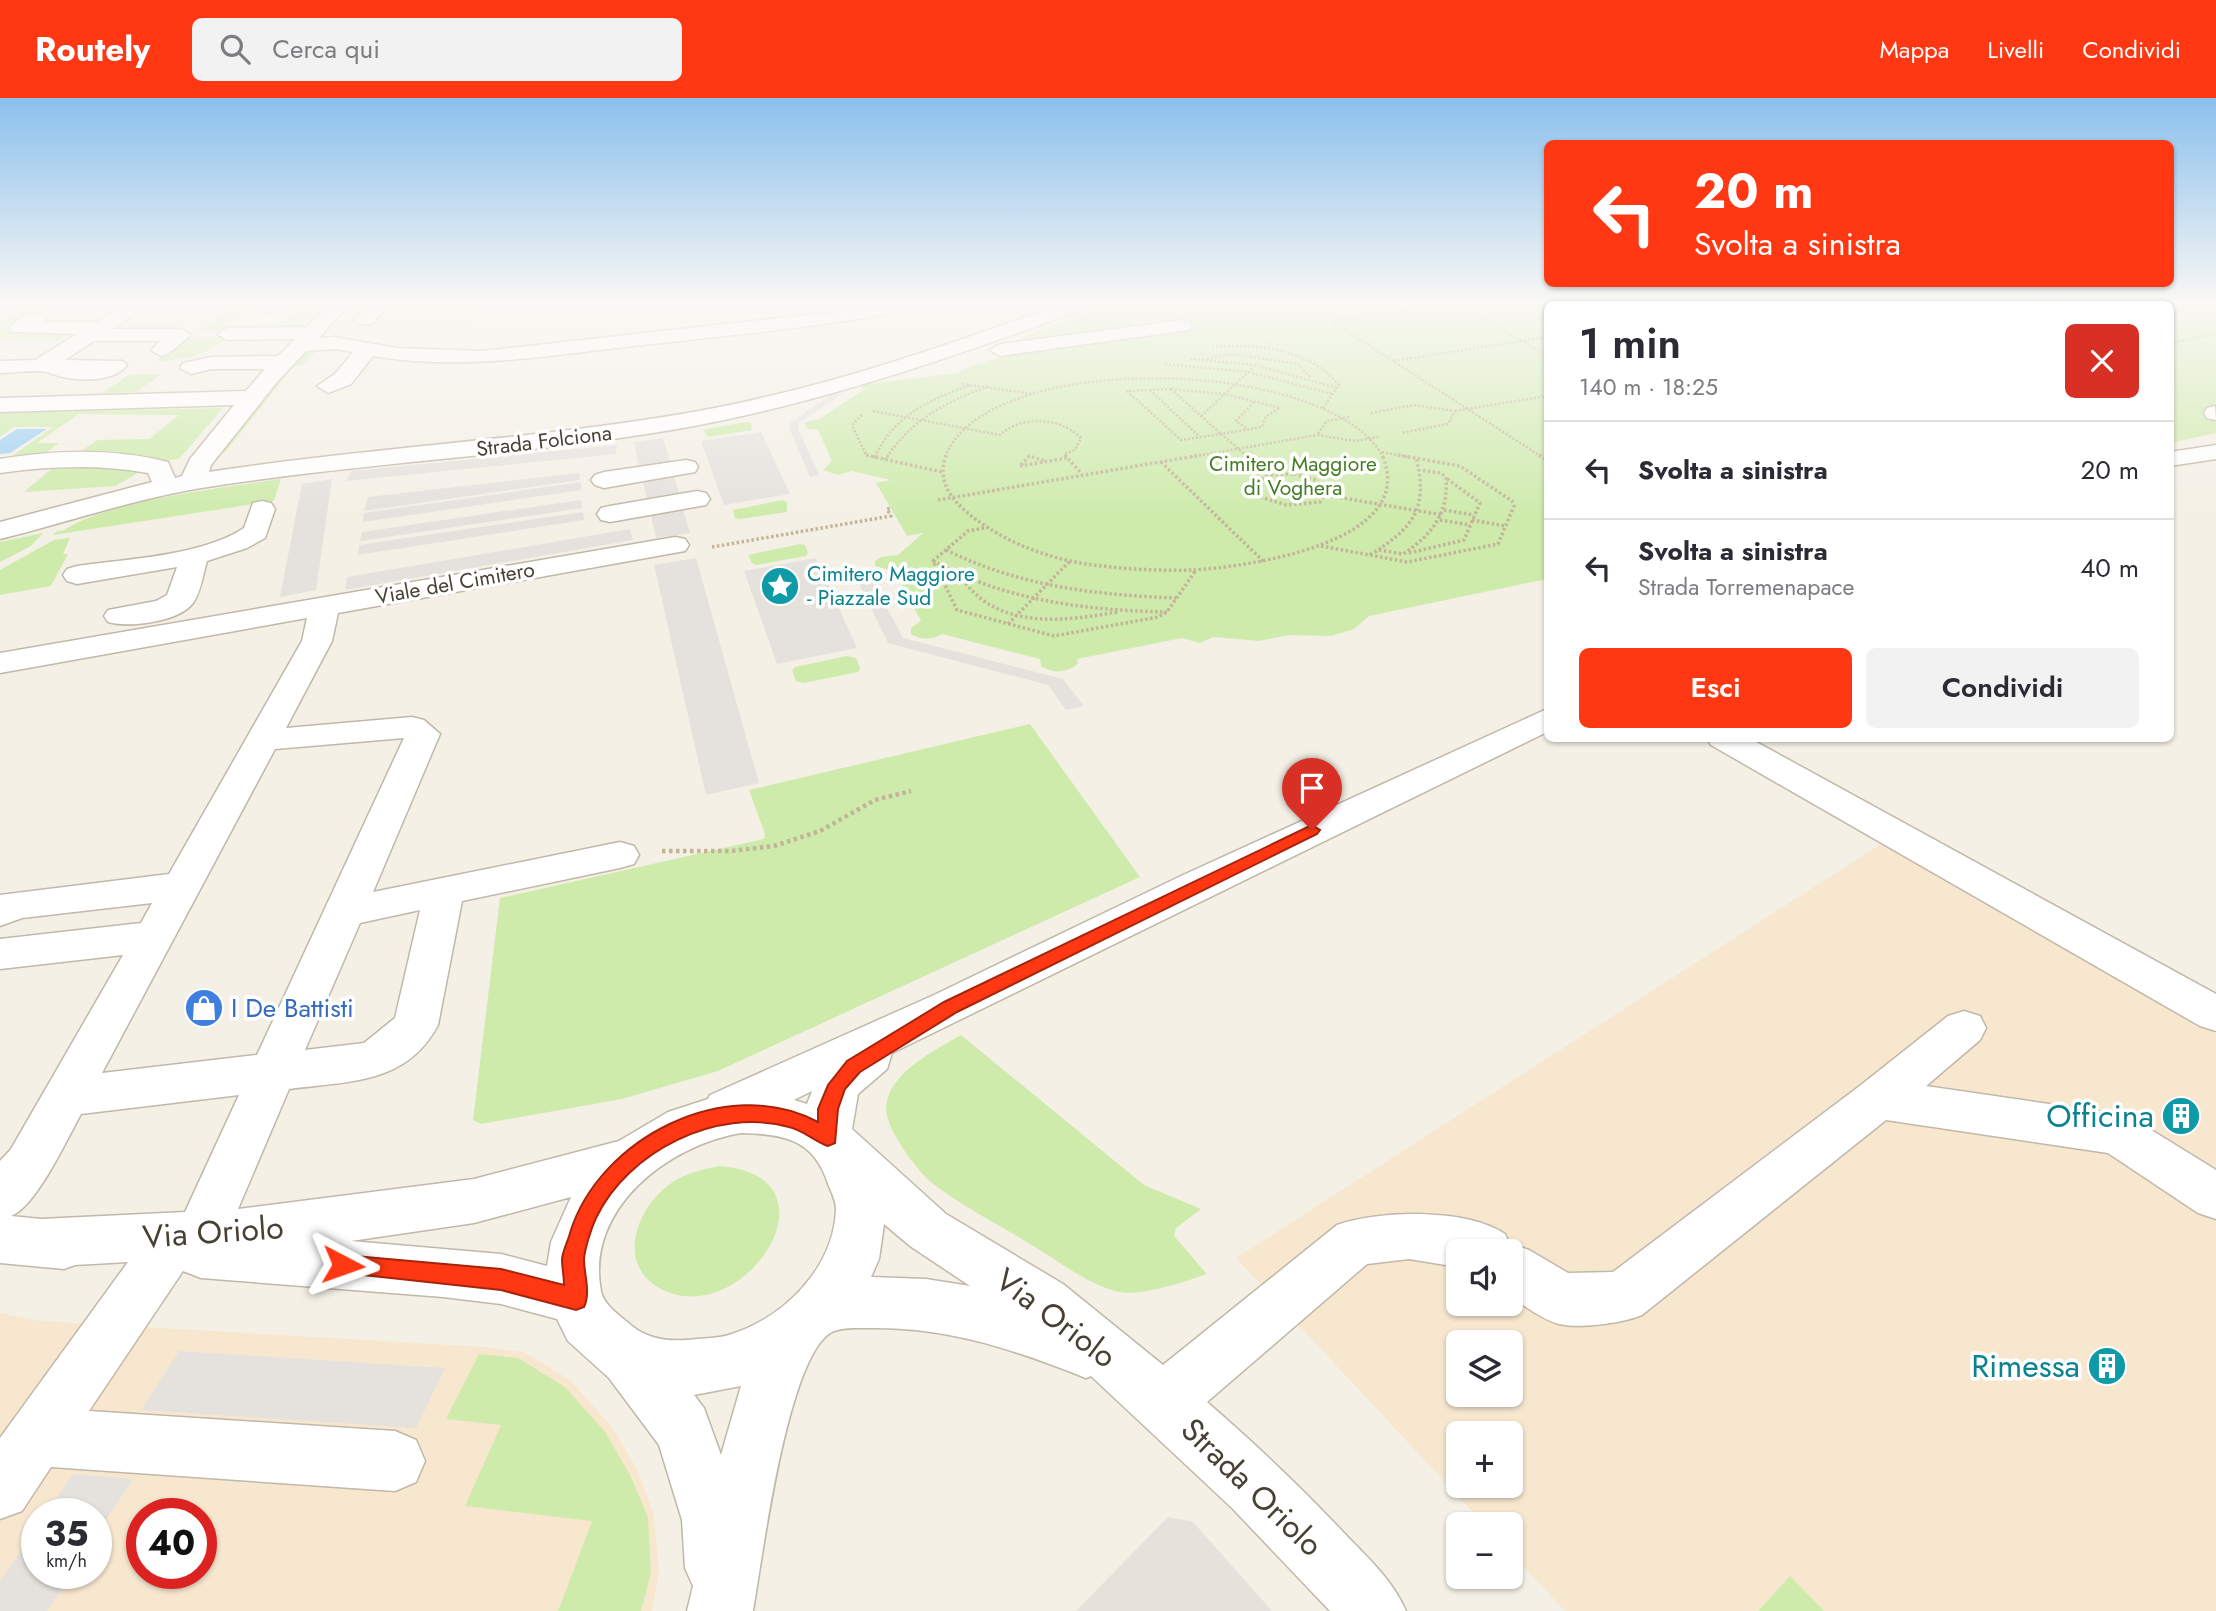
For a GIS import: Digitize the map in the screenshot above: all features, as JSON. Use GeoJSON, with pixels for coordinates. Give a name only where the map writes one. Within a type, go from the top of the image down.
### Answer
{"type":"FeatureCollection","features":[{"type":"Feature","properties":{"kind":"street"},"geometry":{"type":"LineString","coordinates":[[0,391],[23,376]]}},
{"type":"Feature","properties":{"kind":"street"},"geometry":{"type":"LineString","coordinates":[[196,473],[271,376]]}},
{"type":"Feature","properties":{"kind":"street"},"geometry":{"type":"LineString","coordinates":[[328,386],[346,376]]}},
{"type":"Feature","properties":{"kind":"street","name":"Strada Folciona"},"geometry":{"type":"LineString","coordinates":[[0,531],[81,507],[166,487],[196,473],[501,447],[672,423],[870,376]]}},
{"type":"Feature","properties":{"kind":"street"},"geometry":{"type":"LineString","coordinates":[[0,405],[252,398]]}},
{"type":"Feature","properties":{"kind":"street"},"geometry":{"type":"LineString","coordinates":[[196,473],[269,447]]}},
{"type":"Feature","properties":{"kind":"street"},"geometry":{"type":"LineString","coordinates":[[2174,458],[2216,452]]}},
{"type":"Feature","properties":{"kind":"street"},"geometry":{"type":"LineString","coordinates":[[0,466],[97,460],[128,461],[159,467],[166,487]]}},
{"type":"Feature","properties":{"kind":"street"},"geometry":{"type":"LineString","coordinates":[[604,480],[687,467]]}},
{"type":"Feature","properties":{"kind":"street"},"geometry":{"type":"LineString","coordinates":[[11,502],[59,499],[71,500],[81,507]]}},
{"type":"Feature","properties":{"kind":"street"},"geometry":{"type":"LineString","coordinates":[[610,513],[697,499]]}},
{"type":"Feature","properties":{"kind":"street"},"geometry":{"type":"LineString","coordinates":[[77,575],[195,556],[216,546],[246,539],[255,532],[262,509]]}},
{"type":"Feature","properties":{"kind":"street","name":"Viale del Cimitero"},"geometry":{"type":"LineString","coordinates":[[0,663],[675,545]]}},
{"type":"Feature","properties":{"kind":"street"},"geometry":{"type":"LineString","coordinates":[[0,637],[164,609],[180,600],[195,556]]}},
{"type":"Feature","properties":{"kind":"street"},"geometry":{"type":"LineString","coordinates":[[0,1198],[28,1164],[263,740],[317,641],[325,606]]}},
{"type":"Feature","properties":{"kind":"street"},"geometry":{"type":"LineString","coordinates":[[720,1611],[713,1520],[682,1429],[629,1359],[595,1334],[583,1318],[576,1299],[573,1258],[578,1236],[600,1194],[632,1159],[669,1134],[950,1007],[1195,886],[1544,720]]}},
{"type":"Feature","properties":{"kind":"street"},"geometry":{"type":"LineString","coordinates":[[0,1489],[184,1243],[273,1072],[423,734],[412,727],[263,740]]}},
{"type":"Feature","properties":{"kind":"street"},"geometry":{"type":"LineString","coordinates":[[1730,742],[2216,1014]]}},
{"type":"Feature","properties":{"kind":"street"},"geometry":{"type":"LineString","coordinates":[[344,912],[620,855]]}},
{"type":"Feature","properties":{"kind":"street"},"geometry":{"type":"LineString","coordinates":[[0,912],[13,905],[182,886]]}},
{"type":"Feature","properties":{"kind":"street"},"geometry":{"type":"LineString","coordinates":[[66,1097],[373,1060],[401,1041],[416,1025],[444,892]]}},
{"type":"Feature","properties":{"kind":"street"},"geometry":{"type":"LineString","coordinates":[[0,954],[154,936]]}},
{"type":"Feature","properties":{"kind":"street"},"geometry":{"type":"LineString","coordinates":[[720,1611],[754,1440],[772,1378],[809,1319],[844,1279],[857,1251],[863,1224],[863,1197],[856,1173],[835,1145],[828,1109],[837,1085],[853,1066],[950,1007]]}},
{"type":"Feature","properties":{"kind":"street"},"geometry":{"type":"LineString","coordinates":[[1523,1275],[1561,1299],[1623,1297],[1878,1099],[1964,1028]]}},
{"type":"Feature","properties":{"kind":"street"},"geometry":{"type":"LineString","coordinates":[[1878,1099],[2118,1134],[2216,1197]]}},
{"type":"Feature","properties":{"kind":"street","name":"Via Oriolo"},"geometry":{"type":"LineString","coordinates":[[690,1125],[733,1114],[776,1115],[804,1123],[835,1145],[928,1230],[1024,1287],[1145,1385]]}},
{"type":"Feature","properties":{"kind":"street","name":"Via Oriolo"},"geometry":{"type":"LineString","coordinates":[[184,1243],[474,1201],[632,1159]]}},
{"type":"Feature","properties":{"kind":"street"},"geometry":{"type":"LineString","coordinates":[[1145,1385],[1355,1242],[1409,1236],[1446,1241]]}},
{"type":"Feature","properties":{"kind":"street","name":"Via Oriolo"},"geometry":{"type":"LineString","coordinates":[[19,1241],[184,1243],[501,1279],[576,1299]]}},
{"type":"Feature","properties":{"kind":"street","name":"Via Oriolo"},"geometry":{"type":"LineString","coordinates":[[809,1319],[864,1300],[950,1305],[1046,1333],[1145,1385]]}},
{"type":"Feature","properties":{"kind":"street"},"geometry":{"type":"LineString","coordinates":[[629,1359],[659,1368],[682,1369],[729,1364],[764,1351],[809,1319]]}},
{"type":"Feature","properties":{"kind":"street","name":"Strada Oriolo"},"geometry":{"type":"LineString","coordinates":[[1145,1385],[1228,1461],[1373,1611]]}},
{"type":"Feature","properties":{"kind":"street"},"geometry":{"type":"LineString","coordinates":[[37,1437],[395,1461]]}},
{"type":"Feature","properties":{"kind":"path"},"geometry":{"type":"LineString","coordinates":[[1201,416],[1245,376]]}},
{"type":"Feature","properties":{"kind":"path"},"geometry":{"type":"LineString","coordinates":[[1263,376],[1332,394]]}},
{"type":"Feature","properties":{"kind":"path"},"geometry":{"type":"LineString","coordinates":[[1301,376],[1337,388]]}},
{"type":"Feature","properties":{"kind":"path"},"geometry":{"type":"LineString","coordinates":[[1323,408],[1337,388],[1337,381],[1330,376]]}},
{"type":"Feature","properties":{"kind":"path"},"geometry":{"type":"LineString","coordinates":[[1417,376],[1544,458]]}},
{"type":"Feature","properties":{"kind":"path"},"geometry":{"type":"LineString","coordinates":[[1139,378],[1236,383],[1283,394],[1323,408],[1342,418],[1370,439],[1381,452],[1388,478],[1379,505],[1345,534],[1320,546],[1264,562],[1196,570],[1132,569],[1071,560],[1038,551],[985,528],[965,513],[951,497],[942,472],[948,450],[964,429],[1007,404],[1034,394],[1084,383],[1139,378]]}},
{"type":"Feature","properties":{"kind":"path"},"geometry":{"type":"LineString","coordinates":[[948,386],[974,383],[1034,394]]}},
{"type":"Feature","properties":{"kind":"path"},"geometry":{"type":"LineString","coordinates":[[874,458],[883,436],[903,416],[931,398],[974,383]]}},
{"type":"Feature","properties":{"kind":"path"},"geometry":{"type":"LineString","coordinates":[[885,461],[904,432],[919,419],[938,407],[990,386]]}},
{"type":"Feature","properties":{"kind":"path"},"geometry":{"type":"LineString","coordinates":[[1149,389],[1200,437]]}},
{"type":"Feature","properties":{"kind":"path"},"geometry":{"type":"LineString","coordinates":[[1171,389],[1269,475]]}},
{"type":"Feature","properties":{"kind":"path"},"geometry":{"type":"LineString","coordinates":[[1171,389],[1224,394],[1280,408],[1266,416],[1262,427],[1181,440],[1127,391],[1171,389]]}},
{"type":"Feature","properties":{"kind":"path"},"geometry":{"type":"LineString","coordinates":[[1371,413],[1414,405],[1455,411],[1544,396]]}},
{"type":"Feature","properties":{"kind":"path"},"geometry":{"type":"LineString","coordinates":[[1247,429],[1236,421],[1255,400]]}},
{"type":"Feature","properties":{"kind":"path"},"geometry":{"type":"LineString","coordinates":[[880,403],[852,425],[866,455],[942,472]]}},
{"type":"Feature","properties":{"kind":"path"},"geometry":{"type":"LineString","coordinates":[[870,410],[1000,435],[1014,426],[1031,423],[1065,426],[1077,431],[1082,438],[1074,450],[1065,454],[1082,475]]}},
{"type":"Feature","properties":{"kind":"path"},"geometry":{"type":"LineString","coordinates":[[1401,433],[1448,424],[1455,411]]}},
{"type":"Feature","properties":{"kind":"path"},"geometry":{"type":"LineString","coordinates":[[1317,435],[1327,421],[1349,416]]}},
{"type":"Feature","properties":{"kind":"path"},"geometry":{"type":"LineString","coordinates":[[938,500],[1317,435],[1355,441],[1378,437]]}},
{"type":"Feature","properties":{"kind":"path"},"geometry":{"type":"LineString","coordinates":[[1320,546],[1408,562],[1498,544],[1514,506],[1512,501],[1460,466],[1381,452]]}},
{"type":"Feature","properties":{"kind":"path"},"geometry":{"type":"LineString","coordinates":[[1047,462],[1029,456],[1020,466],[1047,462],[1068,458]]}},
{"type":"Feature","properties":{"kind":"path"},"geometry":{"type":"LineString","coordinates":[[1369,556],[1408,527],[1418,511],[1424,485],[1416,457]]}},
{"type":"Feature","properties":{"kind":"path"},"geometry":{"type":"LineString","coordinates":[[1161,462],[1264,562]]}},
{"type":"Feature","properties":{"kind":"path"},"geometry":{"type":"LineString","coordinates":[[1379,550],[1403,554],[1464,540],[1480,503],[1441,473],[1420,470]]}},
{"type":"Feature","properties":{"kind":"path"},"geometry":{"type":"LineString","coordinates":[[1294,474],[1316,480],[1327,491],[1325,495],[1320,502],[1298,507],[1272,505],[1254,495],[1253,484],[1269,475],[1294,474]]}},
{"type":"Feature","properties":{"kind":"path"},"geometry":{"type":"LineString","coordinates":[[1403,554],[1432,532],[1442,517],[1448,496],[1446,477]]}},
{"type":"Feature","properties":{"kind":"path"},"geometry":{"type":"LineString","coordinates":[[1325,495],[1506,526]]}},
{"type":"Feature","properties":{"kind":"path"},"geometry":{"type":"LineString","coordinates":[[675,545],[677,553],[689,551],[891,516],[887,509],[892,508]]}},
{"type":"Feature","properties":{"kind":"path"},"geometry":{"type":"LineString","coordinates":[[1444,510],[1474,515]]}},
{"type":"Feature","properties":{"kind":"path"},"geometry":{"type":"LineString","coordinates":[[933,561],[968,531],[985,528]]}},
{"type":"Feature","properties":{"kind":"path"},"geometry":{"type":"LineString","coordinates":[[946,551],[977,566],[1044,585],[1101,594],[1177,598]]}},
{"type":"Feature","properties":{"kind":"path"},"geometry":{"type":"LineString","coordinates":[[1008,625],[1071,560]]}},
{"type":"Feature","properties":{"kind":"path"},"geometry":{"type":"LineString","coordinates":[[933,561],[957,610],[1054,636],[1158,617],[1167,612],[1196,570]]}},
{"type":"Feature","properties":{"kind":"path"},"geometry":{"type":"LineString","coordinates":[[933,561],[960,575],[1032,598],[1121,611],[1167,612]]}},
{"type":"Feature","properties":{"kind":"path"},"geometry":{"type":"LineString","coordinates":[[960,575],[973,594],[1000,610],[1039,619],[1081,619],[1121,611]]}},
{"type":"Feature","properties":{"kind":"path"},"geometry":{"type":"LineString","coordinates":[[620,855],[774,846],[820,831],[875,800],[911,791]]}},
{"type":"Feature","properties":{"kind":"shaded area"},"geometry":{"type":"Polygon","coordinates":[[[835,392],[843,393],[799,423],[798,428],[819,475],[810,477],[789,428],[790,423],[835,392]]]}},
{"type":"Feature","properties":{"kind":"shaded area"},"geometry":{"type":"Polygon","coordinates":[[[761,432],[790,494],[724,505],[701,441],[761,432]]]}},
{"type":"Feature","properties":{"kind":"shaded area"},"geometry":{"type":"Polygon","coordinates":[[[663,438],[670,462],[639,466],[634,442],[663,438]]]}},
{"type":"Feature","properties":{"kind":"shaded area"},"geometry":{"type":"Polygon","coordinates":[[[617,445],[616,454],[346,481],[351,471],[617,445]]]}},
{"type":"Feature","properties":{"kind":"shaded area"},"geometry":{"type":"Polygon","coordinates":[[[579,473],[580,480],[364,511],[368,497],[579,473]]]}},
{"type":"Feature","properties":{"kind":"shaded area"},"geometry":{"type":"Polygon","coordinates":[[[674,476],[680,496],[647,501],[643,481],[674,476]]]}},
{"type":"Feature","properties":{"kind":"shaded area"},"geometry":{"type":"Polygon","coordinates":[[[332,479],[316,590],[280,597],[302,484],[332,479]]]}},
{"type":"Feature","properties":{"kind":"shaded area"},"geometry":{"type":"Polygon","coordinates":[[[581,482],[581,490],[363,522],[364,513],[581,482]]]}},
{"type":"Feature","properties":{"kind":"shaded area"},"geometry":{"type":"Polygon","coordinates":[[[581,500],[582,508],[360,541],[362,532],[581,500]]]}},
{"type":"Feature","properties":{"kind":"shaded area"},"geometry":{"type":"Polygon","coordinates":[[[683,509],[690,533],[656,538],[651,515],[683,509]]]}},
{"type":"Feature","properties":{"kind":"shaded area"},"geometry":{"type":"Polygon","coordinates":[[[583,512],[584,520],[358,555],[359,545],[583,512]]]}},
{"type":"Feature","properties":{"kind":"shaded area"},"geometry":{"type":"Polygon","coordinates":[[[630,529],[633,540],[345,590],[347,577],[630,529]]]}},
{"type":"Feature","properties":{"kind":"shaded area"},"geometry":{"type":"Polygon","coordinates":[[[696,558],[759,783],[706,795],[654,565],[696,558]]]}},
{"type":"Feature","properties":{"kind":"shaded area"},"geometry":{"type":"Polygon","coordinates":[[[816,558],[857,648],[777,664],[744,571],[816,558]]]}},
{"type":"Feature","properties":{"kind":"shaded area"},"geometry":{"type":"Polygon","coordinates":[[[866,568],[903,638],[1063,679],[1084,706],[1066,710],[1048,685],[888,643],[852,570],[866,568]]]}},
{"type":"Feature","properties":{"kind":"shaded area"},"geometry":{"type":"Polygon","coordinates":[[[1881,844],[2216,1034],[2216,1611],[1565,1611],[1523,1566],[1523,1512],[1473,1512],[1460,1498],[1523,1498],[1523,1421],[1446,1421],[1446,1483],[1236,1258],[1881,844]]]}},
{"type":"Feature","properties":{"kind":"shaded area"},"geometry":{"type":"Polygon","coordinates":[[[0,1313],[40,1321],[486,1347],[524,1352],[570,1380],[612,1427],[638,1471],[654,1515],[659,1573],[652,1611],[0,1611],[0,1313]]]}},
{"type":"Feature","properties":{"kind":"shaded area"},"geometry":{"type":"Polygon","coordinates":[[[179,1351],[445,1368],[416,1428],[141,1410],[179,1351]]]}},
{"type":"Feature","properties":{"kind":"shaded area"},"geometry":{"type":"Polygon","coordinates":[[[73,1474],[133,1479],[112,1511],[112,1498],[57,1498],[73,1474]]]}},
{"type":"Feature","properties":{"kind":"shaded area"},"geometry":{"type":"Polygon","coordinates":[[[1168,1517],[1193,1522],[1272,1611],[1076,1611],[1168,1517]]]}},
{"type":"Feature","properties":{"kind":"shaded area"},"geometry":{"type":"Polygon","coordinates":[[[21,1551],[21,1589],[61,1589],[47,1611],[0,1611],[0,1581],[21,1551]]]}},
{"type":"Feature","properties":{"kind":"green space"},"geometry":{"type":"Polygon","coordinates":[[[128,376],[160,376],[136,392],[102,393],[128,376]]]}},
{"type":"Feature","properties":{"kind":"green space"},"geometry":{"type":"Polygon","coordinates":[[[279,376],[286,376],[225,452],[218,453],[264,392],[279,376]]]}},
{"type":"Feature","properties":{"kind":"green space","name":"Cimitero Maggiore di Voghera"},"geometry":{"type":"Polygon","coordinates":[[[937,376],[1544,376],[1544,580],[1369,616],[1354,629],[1331,636],[1290,635],[1259,641],[1213,637],[1200,643],[1182,638],[1077,659],[1078,664],[1060,671],[1041,666],[1040,659],[942,634],[918,637],[911,634],[911,628],[921,621],[894,571],[875,566],[875,561],[881,557],[898,555],[923,533],[907,536],[876,483],[891,480],[852,471],[838,475],[823,470],[832,461],[818,430],[808,429],[804,423],[821,418],[863,390],[861,385],[937,376]]]}},
{"type":"Feature","properties":{"kind":"green space"},"geometry":{"type":"Polygon","coordinates":[[[2174,376],[2216,376],[2216,433],[2174,442],[2174,376]]]}},
{"type":"Feature","properties":{"kind":"green space"},"geometry":{"type":"Polygon","coordinates":[[[223,408],[179,459],[162,461],[136,456],[77,454],[97,440],[149,439],[179,415],[79,414],[37,443],[59,443],[43,455],[12,456],[53,427],[14,427],[0,437],[0,413],[223,408]]]}},
{"type":"Feature","properties":{"kind":"green space"},"geometry":{"type":"Polygon","coordinates":[[[751,423],[752,430],[708,437],[703,430],[751,423]]]}},
{"type":"Feature","properties":{"kind":"green space"},"geometry":{"type":"Polygon","coordinates":[[[55,466],[121,467],[140,472],[115,486],[24,492],[55,466]]]}},
{"type":"Feature","properties":{"kind":"green space"},"geometry":{"type":"Polygon","coordinates":[[[281,479],[274,501],[53,535],[85,519],[138,503],[281,479]]]}},
{"type":"Feature","properties":{"kind":"green space"},"geometry":{"type":"Polygon","coordinates":[[[782,500],[787,502],[787,512],[735,518],[733,510],[782,500]]]}},
{"type":"Feature","properties":{"kind":"green space"},"geometry":{"type":"Polygon","coordinates":[[[43,533],[31,546],[0,562],[0,542],[43,533]]]}},
{"type":"Feature","properties":{"kind":"green space"},"geometry":{"type":"Polygon","coordinates":[[[70,538],[63,554],[68,554],[51,586],[0,595],[0,570],[54,540],[70,538]]]}},
{"type":"Feature","properties":{"kind":"green space"},"geometry":{"type":"Polygon","coordinates":[[[805,545],[808,553],[806,556],[756,565],[748,555],[805,545]]]}},
{"type":"Feature","properties":{"kind":"green space"},"geometry":{"type":"Polygon","coordinates":[[[847,656],[856,658],[860,668],[858,672],[804,683],[796,681],[792,670],[795,667],[847,656]]]}},
{"type":"Feature","properties":{"kind":"green space"},"geometry":{"type":"Polygon","coordinates":[[[1030,724],[1140,877],[718,1071],[622,1099],[481,1124],[473,1120],[500,898],[764,839],[765,834],[749,790],[1030,724]]]}},
{"type":"Feature","properties":{"kind":"green space"},"geometry":{"type":"Polygon","coordinates":[[[961,1035],[1144,1185],[1201,1209],[1176,1228],[1174,1236],[1207,1274],[1163,1288],[1140,1292],[1107,1289],[967,1207],[931,1182],[895,1136],[886,1106],[896,1083],[915,1063],[961,1035]]]}},
{"type":"Feature","properties":{"kind":"green space"},"geometry":{"type":"Polygon","coordinates":[[[719,1166],[757,1176],[776,1195],[779,1220],[769,1247],[750,1271],[723,1289],[693,1296],[661,1289],[646,1278],[638,1264],[635,1248],[643,1216],[652,1201],[678,1179],[719,1166]]]}},
{"type":"Feature","properties":{"kind":"green space"},"geometry":{"type":"Polygon","coordinates":[[[479,1354],[518,1358],[565,1387],[605,1432],[630,1475],[648,1517],[651,1573],[641,1611],[558,1611],[592,1521],[465,1506],[501,1425],[446,1419],[479,1354]]]}},
{"type":"Feature","properties":{"kind":"green space"},"geometry":{"type":"Polygon","coordinates":[[[1790,1576],[1824,1611],[1758,1611],[1790,1576]]]}},
{"type":"Feature","properties":{"kind":"water"},"geometry":{"type":"Polygon","coordinates":[[[17,429],[47,429],[10,453],[0,454],[0,440],[17,429]]]}},
{"type":"Feature","properties":{"kind":"place","name":"Cimitero Maggiore - Piazzale Sud"},"geometry":{"type":"Point","coordinates":[780,586]}},
{"type":"Feature","properties":{"kind":"place","name":"I De Battisti"},"geometry":{"type":"Point","coordinates":[204,1008]}},
{"type":"Feature","properties":{"kind":"place","name":"Officina"},"geometry":{"type":"Point","coordinates":[2181,1116]}},
{"type":"Feature","properties":{"kind":"place","name":"Rimessa"},"geometry":{"type":"Point","coordinates":[2107,1366]}},
{"type":"Feature","properties":{"kind":"route"},"geometry":{"type":"LineString","coordinates":[[343,1265],[501,1279],[576,1299],[573,1258],[586,1214],[614,1175],[651,1145],[669,1134],[712,1118],[755,1113],[795,1119],[828,1137],[828,1109],[837,1085],[853,1066],[950,1007],[1312,830]]}}]}
